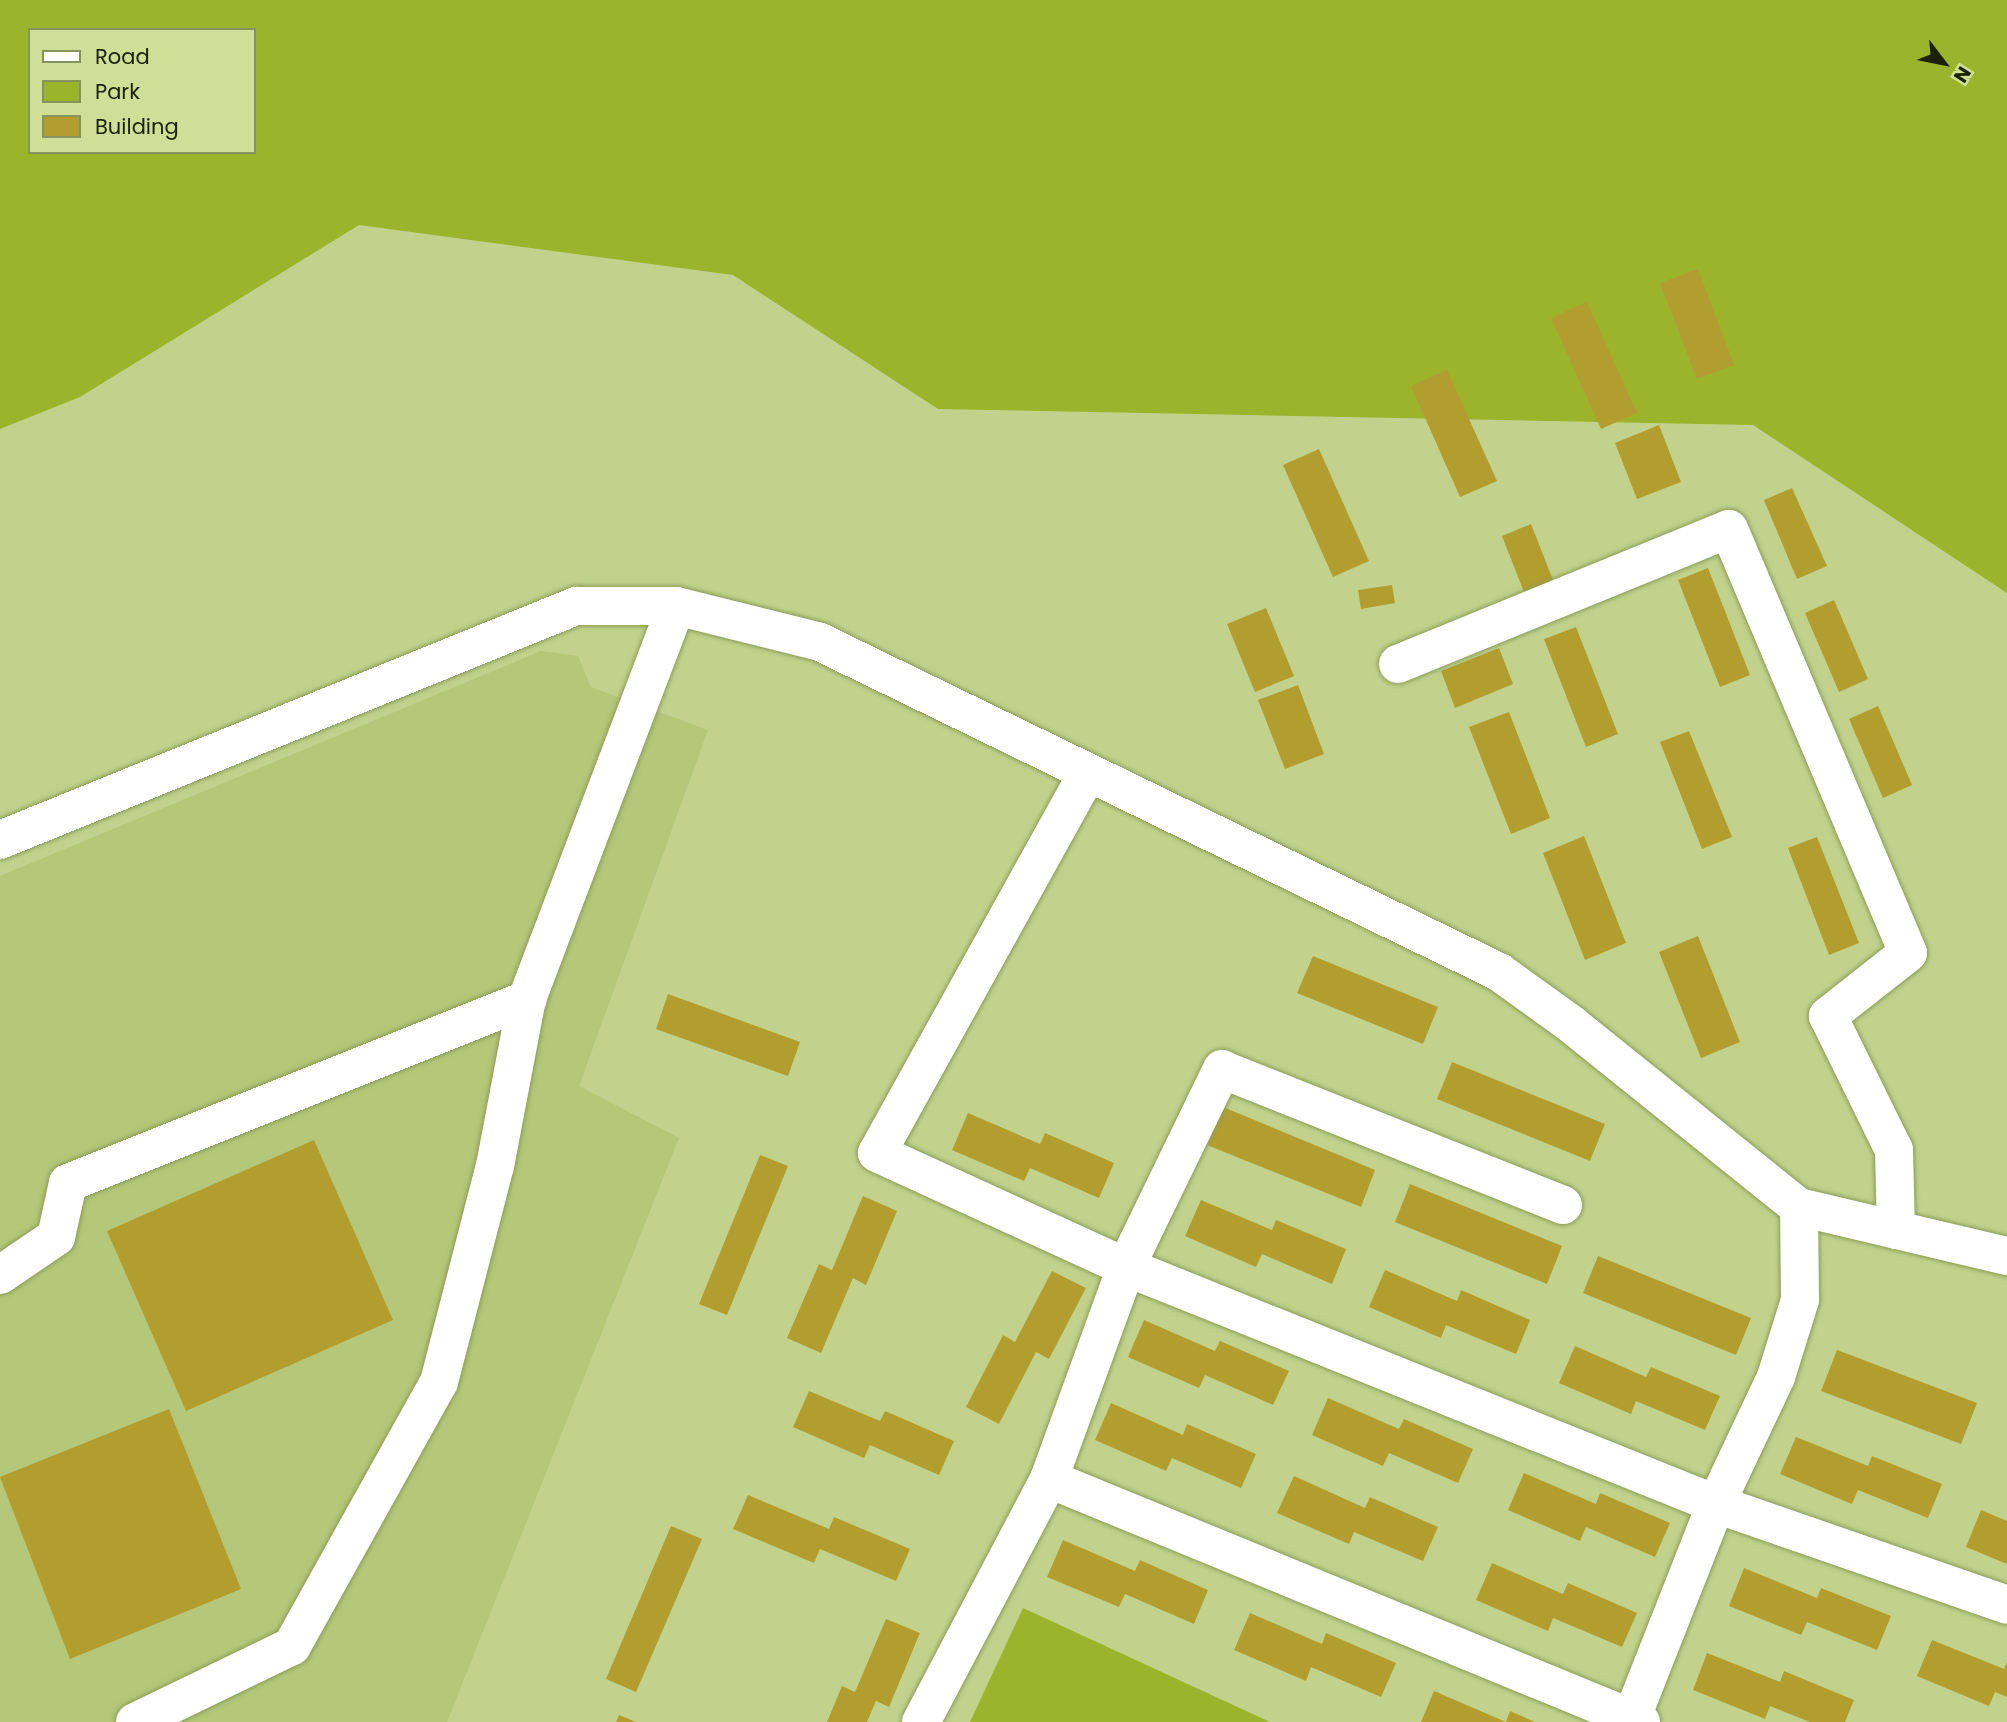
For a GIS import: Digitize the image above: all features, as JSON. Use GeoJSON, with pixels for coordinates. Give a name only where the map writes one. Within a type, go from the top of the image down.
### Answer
{"type":"FeatureCollection","features":[{"type":"Feature","properties":{"kind":"street"},"geometry":{"type":"LineString","coordinates":[[1398,664],[1729,529],[1908,953],[1828,1016],[1894,1150],[1896,1230]]}},
{"type":"Feature","properties":{"kind":"street"},"geometry":{"type":"LineString","coordinates":[[0,840],[576,606],[676,606],[820,642],[1499,972],[1572,1024],[1799,1207],[2007,1256]]}},
{"type":"Feature","properties":{"kind":"street"},"geometry":{"type":"LineString","coordinates":[[135,1722],[292,1646],[439,1382],[495,1166],[527,999],[676,606]]}},
{"type":"Feature","properties":{"kind":"street"},"geometry":{"type":"LineString","coordinates":[[1088,773],[877,1153],[1126,1266],[1716,1504],[2007,1605]]}},
{"type":"Feature","properties":{"kind":"street"},"geometry":{"type":"LineString","coordinates":[[0,1275],[56,1237],[68,1183],[527,999]]}},
{"type":"Feature","properties":{"kind":"street"},"geometry":{"type":"LineString","coordinates":[[921,1722],[1049,1479],[1126,1266],[1222,1069],[1563,1205]]}},
{"type":"Feature","properties":{"kind":"street"},"geometry":{"type":"LineString","coordinates":[[1049,1479],[1634,1721],[1716,1504],[1776,1377],[1800,1300],[1799,1207]]}},
{"type":"Feature","properties":{"kind":"shaded area"},"geometry":{"type":"Polygon","coordinates":[[[541,651],[578,656],[591,687],[708,730],[579,1086],[679,1138],[447,1722],[0,1722],[0,876],[541,651]]]}},
{"type":"Feature","properties":{"kind":"green space"},"geometry":{"type":"Polygon","coordinates":[[[0,0],[2007,0],[2007,593],[1753,425],[938,409],[733,275],[359,225],[80,397],[0,429],[0,0]]]}},
{"type":"Feature","properties":{"kind":"green space"},"geometry":{"type":"Polygon","coordinates":[[[1023,1608],[1270,1722],[970,1722],[1023,1608]]]}},
{"type":"Feature","properties":{"kind":"building"},"geometry":{"type":"Polygon","coordinates":[[[1698,269],[1734,365],[1697,379],[1660,283],[1698,269]]]}},
{"type":"Feature","properties":{"kind":"building"},"geometry":{"type":"Polygon","coordinates":[[[1587,302],[1637,413],[1601,429],[1551,318],[1587,302]]]}},
{"type":"Feature","properties":{"kind":"building"},"geometry":{"type":"Polygon","coordinates":[[[1447,370],[1497,481],[1460,497],[1411,386],[1447,370]]]}},
{"type":"Feature","properties":{"kind":"building"},"geometry":{"type":"Polygon","coordinates":[[[1659,425],[1681,482],[1637,499],[1615,443],[1659,425]]]}},
{"type":"Feature","properties":{"kind":"building"},"geometry":{"type":"Polygon","coordinates":[[[1319,449],[1369,561],[1333,577],[1283,465],[1319,449]]]}},
{"type":"Feature","properties":{"kind":"building"},"geometry":{"type":"Polygon","coordinates":[[[1792,488],[1827,566],[1797,579],[1764,500],[1792,488]]]}},
{"type":"Feature","properties":{"kind":"building"},"geometry":{"type":"Polygon","coordinates":[[[1531,524],[1553,580],[1524,592],[1502,536],[1531,524]]]}},
{"type":"Feature","properties":{"kind":"building"},"geometry":{"type":"Polygon","coordinates":[[[1708,568],[1750,675],[1720,687],[1678,580],[1708,568]]]}},
{"type":"Feature","properties":{"kind":"building"},"geometry":{"type":"Polygon","coordinates":[[[1392,585],[1395,603],[1361,609],[1358,590],[1392,585]]]}},
{"type":"Feature","properties":{"kind":"building"},"geometry":{"type":"Polygon","coordinates":[[[1834,600],[1868,679],[1839,692],[1805,613],[1834,600]]]}},
{"type":"Feature","properties":{"kind":"building"},"geometry":{"type":"Polygon","coordinates":[[[1266,608],[1294,676],[1255,692],[1227,624],[1266,608]]]}},
{"type":"Feature","properties":{"kind":"building"},"geometry":{"type":"Polygon","coordinates":[[[1576,627],[1618,734],[1586,747],[1544,639],[1576,627]]]}},
{"type":"Feature","properties":{"kind":"building"},"geometry":{"type":"Polygon","coordinates":[[[1499,648],[1513,684],[1455,708],[1441,671],[1499,648]]]}},
{"type":"Feature","properties":{"kind":"building"},"geometry":{"type":"Polygon","coordinates":[[[1298,685],[1324,754],[1285,769],[1258,700],[1298,685]]]}},
{"type":"Feature","properties":{"kind":"building"},"geometry":{"type":"Polygon","coordinates":[[[1878,706],[1912,785],[1883,798],[1849,719],[1878,706]]]}},
{"type":"Feature","properties":{"kind":"building"},"geometry":{"type":"Polygon","coordinates":[[[1509,712],[1550,818],[1511,834],[1469,727],[1509,712]]]}},
{"type":"Feature","properties":{"kind":"building"},"geometry":{"type":"Polygon","coordinates":[[[1689,731],[1732,837],[1702,849],[1660,742],[1689,731]]]}},
{"type":"Feature","properties":{"kind":"building"},"geometry":{"type":"Polygon","coordinates":[[[1584,836],[1626,943],[1585,960],[1543,853],[1584,836]]]}},
{"type":"Feature","properties":{"kind":"building"},"geometry":{"type":"Polygon","coordinates":[[[1817,837],[1859,943],[1829,955],[1788,848],[1817,837]]]}},
{"type":"Feature","properties":{"kind":"building"},"geometry":{"type":"Polygon","coordinates":[[[1698,936],[1740,1042],[1701,1058],[1659,952],[1698,936]]]}},
{"type":"Feature","properties":{"kind":"building"},"geometry":{"type":"Polygon","coordinates":[[[1313,956],[1438,1007],[1423,1044],[1297,993],[1313,956]]]}},
{"type":"Feature","properties":{"kind":"building"},"geometry":{"type":"Polygon","coordinates":[[[668,994],[800,1042],[788,1076],[656,1029],[668,994]]]}},
{"type":"Feature","properties":{"kind":"building"},"geometry":{"type":"Polygon","coordinates":[[[1452,1062],[1605,1124],[1590,1161],[1437,1099],[1452,1062]]]}},
{"type":"Feature","properties":{"kind":"building"},"geometry":{"type":"Polygon","coordinates":[[[1223,1107],[1375,1170],[1361,1207],[1207,1145],[1223,1107]]]}},
{"type":"Feature","properties":{"kind":"building"},"geometry":{"type":"Polygon","coordinates":[[[968,1113],[1040,1144],[1045,1133],[1114,1163],[1099,1198],[1030,1168],[1024,1181],[952,1150],[968,1113]]]}},
{"type":"Feature","properties":{"kind":"building"},"geometry":{"type":"Polygon","coordinates":[[[314,1140],[393,1320],[186,1411],[107,1231],[314,1140]]]}},
{"type":"Feature","properties":{"kind":"building"},"geometry":{"type":"Polygon","coordinates":[[[760,1155],[788,1166],[727,1315],[699,1304],[760,1155]]]}},
{"type":"Feature","properties":{"kind":"building"},"geometry":{"type":"Polygon","coordinates":[[[1410,1184],[1562,1246],[1547,1284],[1395,1222],[1410,1184]]]}},
{"type":"Feature","properties":{"kind":"building"},"geometry":{"type":"Polygon","coordinates":[[[863,1196],[897,1211],[866,1285],[853,1278],[821,1353],[787,1338],[819,1264],[832,1270],[863,1196]]]}},
{"type":"Feature","properties":{"kind":"building"},"geometry":{"type":"Polygon","coordinates":[[[1201,1200],[1272,1230],[1276,1220],[1346,1249],[1332,1284],[1262,1254],[1256,1267],[1185,1236],[1201,1200]]]}},
{"type":"Feature","properties":{"kind":"building"},"geometry":{"type":"Polygon","coordinates":[[[1598,1256],[1751,1318],[1736,1355],[1583,1293],[1598,1256]]]}},
{"type":"Feature","properties":{"kind":"building"},"geometry":{"type":"Polygon","coordinates":[[[1385,1270],[1457,1301],[1461,1290],[1530,1320],[1516,1354],[1446,1325],[1441,1338],[1369,1307],[1385,1270]]]}},
{"type":"Feature","properties":{"kind":"building"},"geometry":{"type":"Polygon","coordinates":[[[1052,1271],[1086,1288],[1049,1359],[1036,1352],[999,1424],[966,1407],[1003,1335],[1015,1342],[1052,1271]]]}},
{"type":"Feature","properties":{"kind":"building"},"geometry":{"type":"Polygon","coordinates":[[[1144,1320],[1215,1351],[1220,1341],[1289,1371],[1273,1405],[1205,1375],[1199,1388],[1128,1357],[1144,1320]]]}},
{"type":"Feature","properties":{"kind":"building"},"geometry":{"type":"Polygon","coordinates":[[[1575,1346],[1646,1377],[1651,1367],[1720,1396],[1705,1430],[1636,1401],[1631,1414],[1559,1383],[1575,1346]]]}},
{"type":"Feature","properties":{"kind":"building"},"geometry":{"type":"Polygon","coordinates":[[[1837,1350],[1977,1403],[1961,1444],[1821,1391],[1837,1350]]]}},
{"type":"Feature","properties":{"kind":"building"},"geometry":{"type":"Polygon","coordinates":[[[809,1391],[880,1421],[885,1411],[954,1441],[939,1475],[870,1445],[864,1458],[793,1427],[809,1391]]]}},
{"type":"Feature","properties":{"kind":"building"},"geometry":{"type":"Polygon","coordinates":[[[1328,1398],[1399,1429],[1404,1419],[1473,1449],[1458,1483],[1389,1453],[1383,1466],[1312,1435],[1328,1398]]]}},
{"type":"Feature","properties":{"kind":"building"},"geometry":{"type":"Polygon","coordinates":[[[1111,1403],[1183,1435],[1187,1424],[1256,1454],[1241,1488],[1172,1458],[1166,1471],[1095,1440],[1111,1403]]]}},
{"type":"Feature","properties":{"kind":"building"},"geometry":{"type":"Polygon","coordinates":[[[169,1409],[241,1589],[70,1659],[0,1477],[169,1409]]]}},
{"type":"Feature","properties":{"kind":"building"},"geometry":{"type":"Polygon","coordinates":[[[1796,1437],[1868,1466],[1872,1456],[1942,1484],[1928,1518],[1858,1490],[1852,1504],[1780,1474],[1796,1437]]]}},
{"type":"Feature","properties":{"kind":"building"},"geometry":{"type":"Polygon","coordinates":[[[1524,1473],[1596,1504],[1600,1493],[1670,1523],[1655,1557],[1586,1527],[1580,1541],[1508,1510],[1524,1473]]]}},
{"type":"Feature","properties":{"kind":"building"},"geometry":{"type":"Polygon","coordinates":[[[1294,1476],[1365,1508],[1370,1497],[1438,1527],[1423,1561],[1354,1532],[1349,1544],[1277,1513],[1294,1476]]]}},
{"type":"Feature","properties":{"kind":"building"},"geometry":{"type":"Polygon","coordinates":[[[748,1495],[829,1529],[834,1517],[910,1549],[896,1581],[820,1549],[814,1563],[733,1529],[748,1495]]]}},
{"type":"Feature","properties":{"kind":"building"},"geometry":{"type":"Polygon","coordinates":[[[1981,1510],[2007,1521],[2007,1564],[1966,1547],[1981,1510]]]}},
{"type":"Feature","properties":{"kind":"building"},"geometry":{"type":"Polygon","coordinates":[[[671,1526],[702,1539],[636,1692],[606,1679],[671,1526]]]}},
{"type":"Feature","properties":{"kind":"building"},"geometry":{"type":"Polygon","coordinates":[[[1063,1540],[1135,1571],[1140,1560],[1208,1590],[1194,1624],[1125,1594],[1119,1607],[1047,1577],[1063,1540]]]}},
{"type":"Feature","properties":{"kind":"building"},"geometry":{"type":"Polygon","coordinates":[[[1492,1563],[1563,1594],[1568,1583],[1637,1613],[1622,1647],[1553,1618],[1548,1631],[1476,1600],[1492,1563]]]}},
{"type":"Feature","properties":{"kind":"building"},"geometry":{"type":"Polygon","coordinates":[[[1744,1568],[1817,1598],[1821,1588],[1891,1616],[1877,1650],[1807,1622],[1801,1635],[1729,1606],[1744,1568]]]}},
{"type":"Feature","properties":{"kind":"building"},"geometry":{"type":"Polygon","coordinates":[[[1250,1613],[1322,1644],[1326,1633],[1396,1663],[1381,1697],[1311,1667],[1306,1681],[1234,1650],[1250,1613]]]}},
{"type":"Feature","properties":{"kind":"building"},"geometry":{"type":"Polygon","coordinates":[[[886,1619],[920,1633],[889,1707],[876,1701],[867,1722],[827,1722],[842,1686],[855,1692],[886,1619]]]}},
{"type":"Feature","properties":{"kind":"building"},"geometry":{"type":"Polygon","coordinates":[[[1932,1640],[2004,1669],[2007,1662],[2007,1697],[1995,1692],[1989,1706],[1917,1676],[1932,1640]]]}},
{"type":"Feature","properties":{"kind":"building"},"geometry":{"type":"Polygon","coordinates":[[[1707,1653],[1780,1682],[1784,1671],[1854,1700],[1845,1722],[1810,1722],[1770,1706],[1765,1719],[1693,1690],[1707,1653]]]}},
{"type":"Feature","properties":{"kind":"building"},"geometry":{"type":"Polygon","coordinates":[[[1434,1691],[1506,1722],[1421,1722],[1434,1691]]]}},
{"type":"Feature","properties":{"kind":"building"},"geometry":{"type":"Polygon","coordinates":[[[1510,1711],[1535,1722],[1506,1722],[1510,1711]]]}},
{"type":"Feature","properties":{"kind":"building"},"geometry":{"type":"Polygon","coordinates":[[[619,1715],[636,1722],[616,1722],[619,1715]]]}}]}
